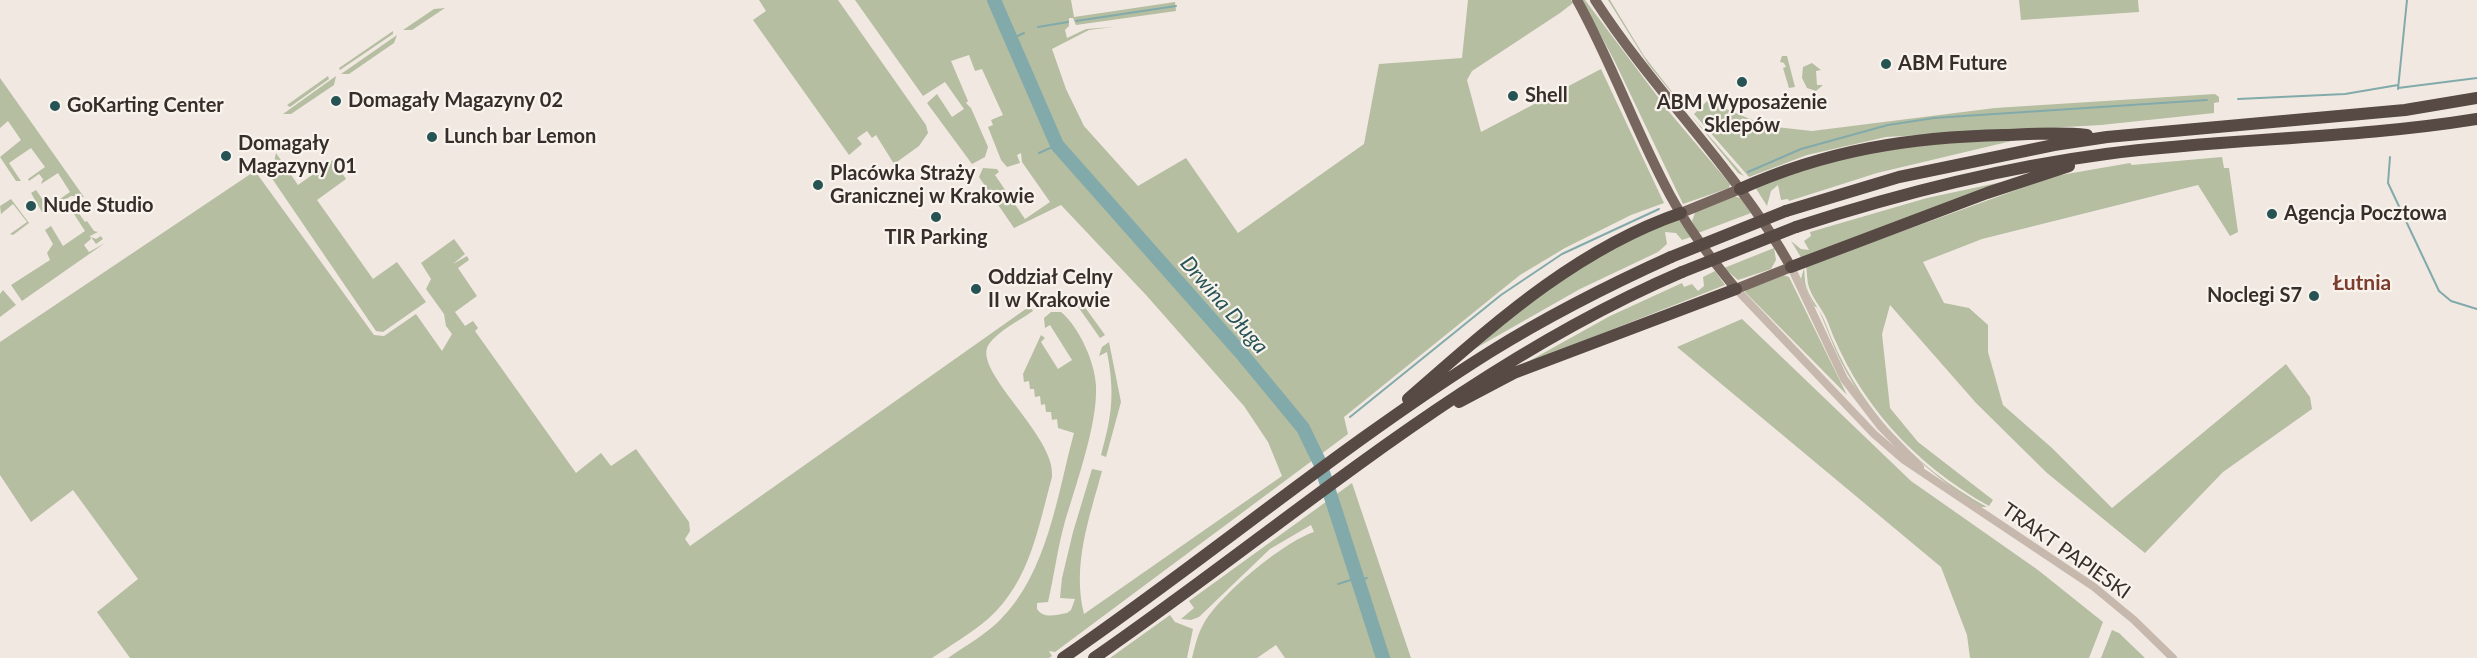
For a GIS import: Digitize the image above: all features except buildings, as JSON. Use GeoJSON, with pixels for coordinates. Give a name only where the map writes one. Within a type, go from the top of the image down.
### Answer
{"type":"FeatureCollection","features":[{"type":"Feature","properties":{"kind":"highway"},"geometry":{"type":"LineString","coordinates":[[1063,658],[1354,445],[1461,370],[1534,326],[1671,257],[1786,211],[1942,166],[2107,136],[2383,112],[2477,98]]}},
{"type":"Feature","properties":{"kind":"highway"},"geometry":{"type":"LineString","coordinates":[[1094,658],[1363,461],[1523,352],[1600,309],[1682,272],[1796,227],[1945,183],[2002,171],[2108,154],[2343,136],[2477,119]]}},
{"type":"Feature","properties":{"kind":"highway"},"geometry":{"type":"LineString","coordinates":[[1740,189],[1831,155],[1922,138],[2071,133],[2107,136]]}},
{"type":"Feature","properties":{"kind":"highway"},"geometry":{"type":"LineString","coordinates":[[1791,267],[1987,193],[2108,154]]}},
{"type":"Feature","properties":{"kind":"highway"},"geometry":{"type":"LineString","coordinates":[[1354,445],[1554,278],[1603,248],[1681,213]]}},
{"type":"Feature","properties":{"kind":"highway"},"geometry":{"type":"LineString","coordinates":[[1401,434],[1514,373],[1736,289]]}},
{"type":"Feature","properties":{"kind":"main road"},"geometry":{"type":"LineString","coordinates":[[1577,0],[1605,51],[1652,158],[1681,213],[1736,289],[1791,267],[1767,226],[1740,189],[1648,74],[1595,0]]}},
{"type":"Feature","properties":{"kind":"main road"},"geometry":{"type":"LineString","coordinates":[[1681,213],[1740,189]]}},
{"type":"Feature","properties":{"kind":"street","name":"TRAKT PAPIESKI"},"geometry":{"type":"LineString","coordinates":[[1791,267],[1844,379],[1881,427],[1934,481]]}},
{"type":"Feature","properties":{"kind":"street","name":"TRAKT PAPIESKI"},"geometry":{"type":"LineString","coordinates":[[1736,289],[1874,434],[1911,466],[2094,587],[2134,620],[2173,658]]}},
{"type":"Feature","properties":{"kind":"green space"},"geometry":{"type":"Polygon","coordinates":[[[759,0],[838,0],[926,125],[928,133],[919,146],[894,164],[876,135],[872,138],[867,131],[857,138],[862,144],[849,155],[753,20],[766,11],[759,0]]]}},
{"type":"Feature","properties":{"kind":"green space"},"geometry":{"type":"Polygon","coordinates":[[[855,0],[1071,0],[1074,17],[1175,2],[1176,11],[1076,25],[1073,18],[1069,18],[1069,26],[1065,30],[1067,38],[1086,29],[1114,27],[1089,30],[1052,49],[1066,89],[1084,126],[1138,186],[1186,158],[1238,233],[1364,144],[1379,64],[1462,58],[1468,0],[1571,0],[1573,3],[1560,13],[1472,71],[1467,80],[1481,132],[1601,69],[1664,203],[1631,215],[1565,248],[1520,275],[1344,417],[1348,434],[1055,652],[1049,651],[1052,656],[1049,658],[948,658],[1000,620],[1016,601],[1040,556],[1049,532],[1074,433],[1058,428],[1057,419],[1052,420],[1051,412],[1046,412],[1045,404],[1041,405],[1040,396],[1035,397],[1034,389],[1030,389],[1029,381],[1024,382],[1023,374],[1041,335],[1045,338],[1041,342],[1058,369],[1072,360],[1050,325],[1045,328],[1044,318],[1051,312],[1061,312],[1080,336],[1093,366],[1096,401],[1085,455],[1062,535],[1048,602],[1037,603],[1037,609],[1040,612],[1046,615],[1067,613],[1071,610],[1075,599],[1060,598],[1062,578],[1092,469],[1102,471],[1087,524],[1081,560],[1081,596],[1084,614],[1282,476],[1268,442],[1244,406],[1146,295],[1061,205],[1014,228],[979,177],[983,168],[997,169],[999,172],[995,175],[1025,219],[1050,202],[1022,162],[1021,153],[1017,155],[1020,163],[1007,167],[1001,160],[988,127],[993,125],[991,120],[1003,115],[982,69],[975,71],[969,55],[951,61],[968,101],[966,103],[971,108],[988,147],[985,157],[972,164],[927,103],[937,94],[952,117],[964,109],[945,82],[923,96],[855,0]]]}},
{"type":"Feature","properties":{"kind":"green space"},"geometry":{"type":"Polygon","coordinates":[[[1582,0],[1585,0],[1670,113],[1730,184],[1729,188],[1683,204],[1615,62],[1582,0]]]}},
{"type":"Feature","properties":{"kind":"green space"},"geometry":{"type":"Polygon","coordinates":[[[1608,0],[1644,56],[1686,110],[1648,64],[1608,0]]]}},
{"type":"Feature","properties":{"kind":"green space"},"geometry":{"type":"Polygon","coordinates":[[[2019,0],[2138,0],[2139,12],[2021,20],[2019,0]]]}},
{"type":"Feature","properties":{"kind":"green space"},"geometry":{"type":"Polygon","coordinates":[[[445,8],[412,30],[403,30],[434,9],[445,8]]]}},
{"type":"Feature","properties":{"kind":"green space"},"geometry":{"type":"Polygon","coordinates":[[[393,31],[393,34],[340,70],[339,68],[393,31]]]}},
{"type":"Feature","properties":{"kind":"green space"},"geometry":{"type":"Polygon","coordinates":[[[397,35],[394,43],[349,74],[341,74],[397,35]]]}},
{"type":"Feature","properties":{"kind":"green space"},"geometry":{"type":"Polygon","coordinates":[[[1782,56],[1787,56],[1795,87],[1789,88],[1783,68],[1786,67],[1780,62],[1782,56]]]}},
{"type":"Feature","properties":{"kind":"green space"},"geometry":{"type":"Polygon","coordinates":[[[1812,63],[1821,70],[1816,71],[1817,85],[1823,85],[1816,91],[1807,88],[1802,78],[1803,67],[1812,63]]]}},
{"type":"Feature","properties":{"kind":"green space"},"geometry":{"type":"Polygon","coordinates":[[[328,76],[329,79],[290,107],[287,105],[328,76]]]}},
{"type":"Feature","properties":{"kind":"green space"},"geometry":{"type":"Polygon","coordinates":[[[336,76],[334,85],[291,114],[283,114],[336,76]]]}},
{"type":"Feature","properties":{"kind":"green space"},"geometry":{"type":"Polygon","coordinates":[[[0,78],[84,197],[71,196],[45,213],[42,212],[31,193],[36,190],[48,207],[70,192],[58,173],[41,184],[43,179],[39,174],[29,181],[28,179],[45,167],[31,148],[9,163],[21,181],[16,181],[0,157],[21,140],[8,121],[0,128],[0,78]]]}},
{"type":"Feature","properties":{"kind":"green space"},"geometry":{"type":"Polygon","coordinates":[[[2215,94],[2219,97],[2219,102],[2214,103],[2214,113],[2101,125],[1886,137],[1807,155],[1749,177],[1694,114],[1707,101],[1767,126],[1812,131],[1995,108],[2215,94]]]}},
{"type":"Feature","properties":{"kind":"green space"},"geometry":{"type":"Polygon","coordinates":[[[1690,114],[1744,176],[1738,173],[1690,114]]]}},
{"type":"Feature","properties":{"kind":"green space"},"geometry":{"type":"Polygon","coordinates":[[[2020,139],[1877,173],[1789,201],[1788,199],[1781,200],[1778,185],[1771,191],[1767,206],[1755,187],[1821,162],[1911,145],[2020,139]]]}},
{"type":"Feature","properties":{"kind":"green space"},"geometry":{"type":"Polygon","coordinates":[[[276,153],[298,185],[333,160],[346,179],[317,200],[373,279],[397,262],[426,302],[383,332],[376,331],[271,177],[276,153]]]}},
{"type":"Feature","properties":{"kind":"green space"},"geometry":{"type":"Polygon","coordinates":[[[2222,157],[2224,168],[2229,168],[2238,232],[2230,236],[2198,185],[1982,239],[1923,262],[1944,303],[1969,308],[1988,325],[1988,352],[2003,405],[2052,448],[2112,508],[2286,364],[2310,397],[2312,409],[2223,472],[2145,553],[2047,473],[1976,403],[1890,305],[1882,334],[1890,408],[1918,442],[1993,500],[1989,506],[1936,471],[1891,428],[1872,404],[1854,378],[1825,316],[1809,289],[1806,266],[2055,176],[2130,163],[2132,165],[2222,157]]]}},
{"type":"Feature","properties":{"kind":"green space"},"geometry":{"type":"Polygon","coordinates":[[[255,171],[374,335],[384,336],[416,314],[442,351],[452,334],[446,326],[444,314],[426,289],[431,279],[421,263],[454,239],[465,254],[453,264],[467,256],[469,260],[458,268],[477,296],[455,312],[465,326],[473,321],[478,328],[475,331],[576,473],[601,453],[611,466],[636,449],[689,522],[690,531],[685,539],[690,546],[1030,306],[1033,311],[993,339],[986,355],[1002,387],[1042,443],[1050,461],[1052,477],[1031,553],[1014,588],[989,618],[932,658],[130,658],[97,612],[138,579],[73,490],[31,522],[0,475],[0,342],[255,171]]]}},
{"type":"Feature","properties":{"kind":"green space"},"geometry":{"type":"Polygon","coordinates":[[[2011,180],[1802,259],[1791,241],[1801,249],[1809,250],[1804,241],[1811,236],[1810,232],[1927,198],[2011,180]]]}},
{"type":"Feature","properties":{"kind":"green space"},"geometry":{"type":"Polygon","coordinates":[[[1734,196],[1740,198],[1751,213],[1698,233],[1692,221],[1696,210],[1734,196]]]}},
{"type":"Feature","properties":{"kind":"green space"},"geometry":{"type":"Polygon","coordinates":[[[11,199],[29,223],[13,235],[10,234],[27,222],[13,204],[1,214],[0,206],[11,199]]]}},
{"type":"Feature","properties":{"kind":"green space"},"geometry":{"type":"Polygon","coordinates":[[[75,209],[80,210],[78,212],[85,222],[87,221],[94,231],[98,232],[90,236],[91,239],[84,245],[89,252],[105,243],[22,301],[11,285],[50,260],[47,253],[53,244],[45,230],[51,226],[63,246],[85,231],[72,211],[55,222],[75,209]]]}},
{"type":"Feature","properties":{"kind":"green space"},"geometry":{"type":"Polygon","coordinates":[[[1678,219],[1691,237],[1682,240],[1676,233],[1665,232],[1667,244],[1658,252],[1580,289],[1469,352],[1552,284],[1620,242],[1678,219]]]}},
{"type":"Feature","properties":{"kind":"green space"},"geometry":{"type":"Polygon","coordinates":[[[101,236],[103,239],[96,244],[91,237],[96,239],[101,236]]]}},
{"type":"Feature","properties":{"kind":"green space"},"geometry":{"type":"Polygon","coordinates":[[[1774,248],[1776,260],[1771,269],[1738,280],[1724,268],[1774,248]]]}},
{"type":"Feature","properties":{"kind":"green space"},"geometry":{"type":"Polygon","coordinates":[[[1804,268],[1806,286],[1817,308],[1801,279],[1804,268]]]}},
{"type":"Feature","properties":{"kind":"green space"},"geometry":{"type":"Polygon","coordinates":[[[1715,271],[1725,285],[1522,365],[1610,316],[1682,283],[1684,287],[1692,284],[1698,291],[1704,286],[1703,277],[1715,271]]]}},
{"type":"Feature","properties":{"kind":"green space"},"geometry":{"type":"Polygon","coordinates":[[[1783,275],[1789,277],[1847,395],[1745,292],[1746,289],[1783,275]]]}},
{"type":"Feature","properties":{"kind":"green space"},"geometry":{"type":"Polygon","coordinates":[[[3,290],[16,305],[0,317],[0,294],[3,290]]]}},
{"type":"Feature","properties":{"kind":"green space"},"geometry":{"type":"Polygon","coordinates":[[[1079,299],[1105,335],[1100,338],[1074,301],[1079,299]]]}},
{"type":"Feature","properties":{"kind":"green space"},"geometry":{"type":"Polygon","coordinates":[[[1819,310],[1837,352],[1852,379],[1889,430],[1934,472],[1987,507],[1979,507],[1938,477],[1901,443],[1884,425],[1868,405],[1841,362],[1819,310]]]}},
{"type":"Feature","properties":{"kind":"green space"},"geometry":{"type":"Polygon","coordinates":[[[1742,319],[1911,481],[2038,570],[2103,622],[2089,658],[1970,658],[1967,635],[1941,567],[1677,347],[1742,319]]]}},
{"type":"Feature","properties":{"kind":"green space"},"geometry":{"type":"Polygon","coordinates":[[[1109,342],[1121,402],[1106,457],[1101,455],[1108,428],[1112,392],[1107,352],[1099,356],[1102,347],[1109,342]]]}},
{"type":"Feature","properties":{"kind":"green space"},"geometry":{"type":"Polygon","coordinates":[[[1352,483],[1411,658],[1285,658],[1276,645],[1257,658],[1192,658],[1202,627],[1212,611],[1253,571],[1286,546],[1314,532],[1311,525],[1270,549],[1199,617],[1191,620],[1181,619],[1194,608],[1189,601],[1352,483]]]}},
{"type":"Feature","properties":{"kind":"green space"},"geometry":{"type":"Polygon","coordinates":[[[1170,615],[1175,622],[1193,629],[1187,658],[1110,658],[1170,615]]]}},
{"type":"Feature","properties":{"kind":"green space"},"geometry":{"type":"Polygon","coordinates":[[[2112,630],[2119,633],[2145,658],[2101,658],[2112,630]]]}},
{"type":"Feature","properties":{"kind":"waterway","name":"Drwina Długa"},"geometry":{"type":"LineString","coordinates":[[994,0],[1057,145],[1242,354],[1303,428],[1320,463],[1383,658]]}},
{"type":"Feature","properties":{"kind":"waterway"},"geometry":{"type":"LineString","coordinates":[[2398,89],[2407,0]]}},
{"type":"Feature","properties":{"kind":"waterway"},"geometry":{"type":"LineString","coordinates":[[1076,21],[1176,6]]}},
{"type":"Feature","properties":{"kind":"waterway"},"geometry":{"type":"LineString","coordinates":[[1038,27],[1068,22]]}},
{"type":"Feature","properties":{"kind":"waterway"},"geometry":{"type":"LineString","coordinates":[[1011,39],[1024,33]]}},
{"type":"Feature","properties":{"kind":"waterway"},"geometry":{"type":"LineString","coordinates":[[2398,88],[2477,78]]}},
{"type":"Feature","properties":{"kind":"waterway"},"geometry":{"type":"LineString","coordinates":[[2238,99],[2345,94],[2398,85]]}},
{"type":"Feature","properties":{"kind":"waterway"},"geometry":{"type":"LineString","coordinates":[[1748,172],[1801,149],[1888,125],[1934,118],[2207,100]]}},
{"type":"Feature","properties":{"kind":"waterway"},"geometry":{"type":"LineString","coordinates":[[1039,153],[1057,145]]}},
{"type":"Feature","properties":{"kind":"waterway"},"geometry":{"type":"LineString","coordinates":[[2390,157],[2388,183],[2439,291],[2451,301],[2477,309]]}},
{"type":"Feature","properties":{"kind":"waterway"},"geometry":{"type":"LineString","coordinates":[[1350,417],[1501,295],[1562,254],[1659,209]]}},
{"type":"Feature","properties":{"kind":"waterway"},"geometry":{"type":"LineString","coordinates":[[1338,584],[1357,578]]}},
{"type":"Feature","properties":{"kind":"waterway"},"geometry":{"type":"LineString","coordinates":[[1358,581],[1367,578]]}},
{"type":"Feature","properties":{"kind":"place","name":"ABM Future"},"geometry":{"type":"Point","coordinates":[1886,64]}},
{"type":"Feature","properties":{"kind":"place","name":"ABM Wyposażenie Sklepów"},"geometry":{"type":"Point","coordinates":[1742,82]}},
{"type":"Feature","properties":{"kind":"place","name":"Shell"},"geometry":{"type":"Point","coordinates":[1513,96]}},
{"type":"Feature","properties":{"kind":"place","name":"Domagały Magazyny 02"},"geometry":{"type":"Point","coordinates":[336,101]}},
{"type":"Feature","properties":{"kind":"place","name":"GoKarting Center"},"geometry":{"type":"Point","coordinates":[55,106]}},
{"type":"Feature","properties":{"kind":"place","name":"Lunch bar Lemon"},"geometry":{"type":"Point","coordinates":[432,137]}},
{"type":"Feature","properties":{"kind":"place","name":"Domagały Magazyny 01"},"geometry":{"type":"Point","coordinates":[226,156]}},
{"type":"Feature","properties":{"kind":"place","name":"Placówka Straży Granicznej w Krakowie"},"geometry":{"type":"Point","coordinates":[818,185]}},
{"type":"Feature","properties":{"kind":"place","name":"Nude Studio"},"geometry":{"type":"Point","coordinates":[31,206]}},
{"type":"Feature","properties":{"kind":"place","name":"Agencja Pocztowa"},"geometry":{"type":"Point","coordinates":[2272,214]}},
{"type":"Feature","properties":{"kind":"place","name":"TIR Parking"},"geometry":{"type":"Point","coordinates":[936,217]}},
{"type":"Feature","properties":{"kind":"place","name":"Oddział Celny II w Krakowie"},"geometry":{"type":"Point","coordinates":[976,289]}},
{"type":"Feature","properties":{"kind":"place","name":"Noclegi S7"},"geometry":{"type":"Point","coordinates":[2314,296]}},
{"type":"Feature","properties":{"kind":"district","name":"Łutnia"},"geometry":{"type":"Point","coordinates":[2362,283]}}]}
